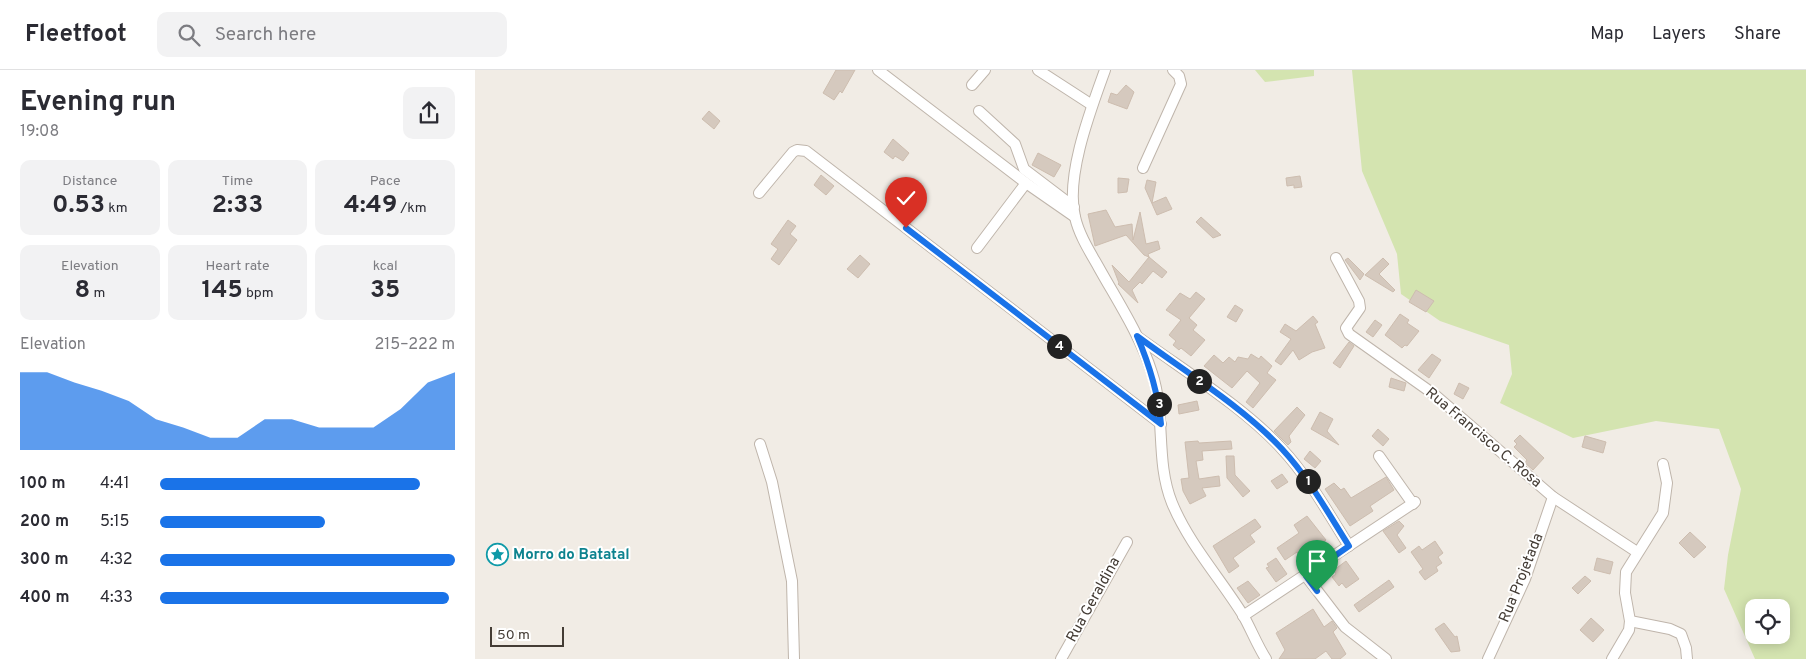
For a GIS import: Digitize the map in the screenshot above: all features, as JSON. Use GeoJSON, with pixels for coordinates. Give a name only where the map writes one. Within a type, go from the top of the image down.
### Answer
{"type":"FeatureCollection","features":[{"type":"Feature","properties":{"kind":"street"},"geometry":{"type":"LineString","coordinates":[[878,70],[1026,183],[1074,212]]}},
{"type":"Feature","properties":{"kind":"street"},"geometry":{"type":"LineString","coordinates":[[972,85],[985,70]]}},
{"type":"Feature","properties":{"kind":"street"},"geometry":{"type":"LineString","coordinates":[[1038,70],[1092,105]]}},
{"type":"Feature","properties":{"kind":"street"},"geometry":{"type":"LineString","coordinates":[[1105,70],[1092,105],[1072,189],[1074,212],[1084,242],[1137,336],[1152,372],[1157,392],[1161,424],[1163,469],[1172,502],[1186,530],[1243,616],[1265,659]]}},
{"type":"Feature","properties":{"kind":"street"},"geometry":{"type":"LineString","coordinates":[[1143,168],[1179,93],[1181,80],[1173,70]]}},
{"type":"Feature","properties":{"kind":"street"},"geometry":{"type":"LineString","coordinates":[[979,111],[1015,144],[1024,169],[1074,212]]}},
{"type":"Feature","properties":{"kind":"street"},"geometry":{"type":"LineString","coordinates":[[759,193],[793,152],[797,150],[806,151],[1161,424]]}},
{"type":"Feature","properties":{"kind":"street"},"geometry":{"type":"LineString","coordinates":[[977,248],[1026,183]]}},
{"type":"Feature","properties":{"kind":"street","name":"Rua Francisco C. Rosa"},"geometry":{"type":"LineString","coordinates":[[1335,258],[1359,301],[1360,308],[1346,328],[1353,338],[1435,395],[1553,497],[1637,552]]}},
{"type":"Feature","properties":{"kind":"street"},"geometry":{"type":"LineString","coordinates":[[1137,336],[1237,410],[1281,448],[1307,480],[1349,546]]}},
{"type":"Feature","properties":{"kind":"street"},"geometry":{"type":"LineString","coordinates":[[760,444],[772,482],[792,581],[794,659]]}},
{"type":"Feature","properties":{"kind":"street"},"geometry":{"type":"LineString","coordinates":[[1243,616],[1414,503],[1379,456]]}},
{"type":"Feature","properties":{"kind":"street"},"geometry":{"type":"LineString","coordinates":[[1612,659],[1627,636],[1630,621],[1624,582],[1625,572],[1663,513],[1667,483],[1663,464]]}},
{"type":"Feature","properties":{"kind":"street","name":"Rua Projetada"},"geometry":{"type":"LineString","coordinates":[[1488,659],[1525,579],[1553,497]]}},
{"type":"Feature","properties":{"kind":"street","name":"Rua Geraldina"},"geometry":{"type":"LineString","coordinates":[[1061,659],[1127,542]]}},
{"type":"Feature","properties":{"kind":"street"},"geometry":{"type":"LineString","coordinates":[[1306,576],[1345,627],[1386,659]]}},
{"type":"Feature","properties":{"kind":"street"},"geometry":{"type":"LineString","coordinates":[[1630,621],[1670,628],[1681,634],[1686,648],[1687,659]]}},
{"type":"Feature","properties":{"kind":"green space"},"geometry":{"type":"Polygon","coordinates":[[[1255,70],[1314,70],[1314,76],[1265,82],[1255,70]]]}},
{"type":"Feature","properties":{"kind":"green space"},"geometry":{"type":"Polygon","coordinates":[[[1352,70],[1806,70],[1806,659],[1755,659],[1748,644],[1790,644],[1790,599],[1745,599],[1745,636],[1724,589],[1728,555],[1741,489],[1719,429],[1656,421],[1573,438],[1500,403],[1512,374],[1509,345],[1440,321],[1401,294],[1397,254],[1362,171],[1352,70]]]}},
{"type":"Feature","properties":{"kind":"building"},"geometry":{"type":"Polygon","coordinates":[[[836,70],[855,70],[842,93],[840,91],[834,100],[823,93],[836,70]]]}},
{"type":"Feature","properties":{"kind":"building"},"geometry":{"type":"Polygon","coordinates":[[[1126,85],[1134,92],[1127,109],[1108,102],[1111,93],[1117,95],[1126,85]]]}},
{"type":"Feature","properties":{"kind":"building"},"geometry":{"type":"Polygon","coordinates":[[[709,111],[720,121],[714,129],[702,119],[709,111]]]}},
{"type":"Feature","properties":{"kind":"building"},"geometry":{"type":"Polygon","coordinates":[[[893,139],[909,153],[903,161],[895,156],[893,159],[884,152],[893,139]]]}},
{"type":"Feature","properties":{"kind":"building"},"geometry":{"type":"Polygon","coordinates":[[[1038,153],[1061,165],[1054,177],[1032,165],[1038,153]]]}},
{"type":"Feature","properties":{"kind":"building"},"geometry":{"type":"Polygon","coordinates":[[[821,175],[834,186],[826,195],[814,185],[821,175]]]}},
{"type":"Feature","properties":{"kind":"building"},"geometry":{"type":"Polygon","coordinates":[[[1300,176],[1302,187],[1294,188],[1294,185],[1287,186],[1286,178],[1300,176]]]}},
{"type":"Feature","properties":{"kind":"building"},"geometry":{"type":"Polygon","coordinates":[[[1118,178],[1129,179],[1127,192],[1118,193],[1118,178]]]}},
{"type":"Feature","properties":{"kind":"building"},"geometry":{"type":"Polygon","coordinates":[[[1147,180],[1156,182],[1152,203],[1166,197],[1172,209],[1157,215],[1145,188],[1147,180]]]}},
{"type":"Feature","properties":{"kind":"building"},"geometry":{"type":"Polygon","coordinates":[[[1106,210],[1115,227],[1132,224],[1133,240],[1140,212],[1146,244],[1158,241],[1160,249],[1148,254],[1149,257],[1144,255],[1126,235],[1095,246],[1088,214],[1106,210]]]}},
{"type":"Feature","properties":{"kind":"building"},"geometry":{"type":"Polygon","coordinates":[[[1201,217],[1221,235],[1213,238],[1196,222],[1201,217]]]}},
{"type":"Feature","properties":{"kind":"building"},"geometry":{"type":"Polygon","coordinates":[[[788,220],[796,226],[790,234],[797,240],[779,265],[771,259],[778,249],[771,244],[788,220]]]}},
{"type":"Feature","properties":{"kind":"building"},"geometry":{"type":"Polygon","coordinates":[[[860,255],[870,264],[858,278],[847,269],[860,255]]]}},
{"type":"Feature","properties":{"kind":"building"},"geometry":{"type":"Polygon","coordinates":[[[1149,257],[1167,272],[1162,278],[1153,271],[1142,284],[1140,282],[1132,290],[1138,303],[1118,284],[1112,265],[1129,282],[1149,257]]]}},
{"type":"Feature","properties":{"kind":"building"},"geometry":{"type":"Polygon","coordinates":[[[1348,258],[1364,274],[1360,280],[1345,260],[1348,258]]]}},
{"type":"Feature","properties":{"kind":"building"},"geometry":{"type":"Polygon","coordinates":[[[1383,258],[1389,264],[1379,274],[1395,290],[1393,292],[1365,275],[1383,258]]]}},
{"type":"Feature","properties":{"kind":"building"},"geometry":{"type":"Polygon","coordinates":[[[1416,290],[1434,301],[1426,312],[1409,302],[1416,290]]]}},
{"type":"Feature","properties":{"kind":"building"},"geometry":{"type":"Polygon","coordinates":[[[1196,292],[1205,299],[1189,318],[1197,325],[1193,330],[1205,340],[1191,356],[1181,348],[1179,350],[1173,345],[1176,341],[1169,335],[1181,320],[1166,310],[1180,293],[1190,299],[1196,292]]]}},
{"type":"Feature","properties":{"kind":"building"},"geometry":{"type":"Polygon","coordinates":[[[1235,305],[1243,310],[1236,322],[1227,317],[1235,305]]]}},
{"type":"Feature","properties":{"kind":"building"},"geometry":{"type":"Polygon","coordinates":[[[1400,314],[1409,320],[1407,323],[1419,331],[1407,346],[1405,345],[1402,348],[1385,335],[1400,314]]]}},
{"type":"Feature","properties":{"kind":"building"},"geometry":{"type":"Polygon","coordinates":[[[1313,316],[1318,322],[1315,324],[1325,348],[1312,352],[1299,360],[1293,350],[1281,365],[1275,361],[1291,339],[1280,332],[1285,324],[1296,331],[1313,316]]]}},
{"type":"Feature","properties":{"kind":"building"},"geometry":{"type":"Polygon","coordinates":[[[1375,320],[1382,325],[1373,337],[1366,332],[1375,320]]]}},
{"type":"Feature","properties":{"kind":"building"},"geometry":{"type":"Polygon","coordinates":[[[1349,342],[1354,346],[1340,368],[1333,363],[1349,342]]]}},
{"type":"Feature","properties":{"kind":"building"},"geometry":{"type":"Polygon","coordinates":[[[1251,354],[1259,359],[1261,356],[1272,366],[1267,373],[1276,380],[1253,408],[1246,402],[1260,383],[1247,371],[1232,388],[1204,366],[1214,355],[1223,363],[1229,357],[1235,362],[1238,357],[1248,359],[1251,354]]]}},
{"type":"Feature","properties":{"kind":"building"},"geometry":{"type":"Polygon","coordinates":[[[1432,354],[1441,360],[1429,378],[1418,370],[1432,354]]]}},
{"type":"Feature","properties":{"kind":"building"},"geometry":{"type":"Polygon","coordinates":[[[1391,378],[1406,383],[1404,391],[1389,387],[1391,378]]]}},
{"type":"Feature","properties":{"kind":"building"},"geometry":{"type":"Polygon","coordinates":[[[1459,383],[1469,388],[1463,399],[1454,394],[1459,383]]]}},
{"type":"Feature","properties":{"kind":"building"},"geometry":{"type":"Polygon","coordinates":[[[1197,401],[1199,410],[1179,414],[1178,405],[1197,401]]]}},
{"type":"Feature","properties":{"kind":"building"},"geometry":{"type":"Polygon","coordinates":[[[1297,407],[1305,415],[1289,436],[1291,442],[1288,445],[1274,431],[1297,407]]]}},
{"type":"Feature","properties":{"kind":"building"},"geometry":{"type":"Polygon","coordinates":[[[1320,412],[1333,419],[1327,431],[1339,445],[1311,429],[1320,412]]]}},
{"type":"Feature","properties":{"kind":"building"},"geometry":{"type":"Polygon","coordinates":[[[1378,429],[1389,439],[1383,446],[1372,436],[1378,429]]]}},
{"type":"Feature","properties":{"kind":"building"},"geometry":{"type":"Polygon","coordinates":[[[1520,435],[1544,458],[1533,470],[1525,463],[1527,460],[1514,447],[1517,444],[1514,441],[1520,435]]]}},
{"type":"Feature","properties":{"kind":"building"},"geometry":{"type":"Polygon","coordinates":[[[1585,436],[1606,442],[1603,453],[1582,447],[1585,436]]]}},
{"type":"Feature","properties":{"kind":"building"},"geometry":{"type":"Polygon","coordinates":[[[1198,441],[1199,443],[1231,441],[1232,449],[1202,451],[1203,460],[1196,461],[1199,479],[1219,476],[1220,486],[1202,488],[1206,496],[1190,504],[1183,491],[1181,479],[1189,478],[1185,442],[1198,441]]]}},
{"type":"Feature","properties":{"kind":"building"},"geometry":{"type":"Polygon","coordinates":[[[1310,451],[1321,461],[1315,468],[1304,459],[1310,451]]]}},
{"type":"Feature","properties":{"kind":"building"},"geometry":{"type":"Polygon","coordinates":[[[1226,456],[1234,456],[1235,475],[1250,491],[1243,497],[1227,478],[1226,456]]]}},
{"type":"Feature","properties":{"kind":"building"},"geometry":{"type":"Polygon","coordinates":[[[1282,474],[1288,482],[1277,489],[1271,481],[1282,474]]]}},
{"type":"Feature","properties":{"kind":"building"},"geometry":{"type":"Polygon","coordinates":[[[1386,477],[1394,490],[1370,506],[1373,511],[1350,526],[1325,489],[1334,483],[1341,490],[1344,488],[1351,498],[1386,477]]]}},
{"type":"Feature","properties":{"kind":"building"},"geometry":{"type":"Polygon","coordinates":[[[1307,516],[1326,540],[1302,559],[1297,552],[1285,560],[1277,548],[1299,533],[1294,525],[1307,516]]]}},
{"type":"Feature","properties":{"kind":"building"},"geometry":{"type":"Polygon","coordinates":[[[1255,519],[1261,527],[1250,535],[1255,542],[1233,558],[1239,566],[1229,573],[1213,546],[1255,519]]]}},
{"type":"Feature","properties":{"kind":"building"},"geometry":{"type":"Polygon","coordinates":[[[1399,521],[1404,526],[1397,535],[1406,548],[1399,553],[1383,531],[1399,521]]]}},
{"type":"Feature","properties":{"kind":"building"},"geometry":{"type":"Polygon","coordinates":[[[1690,532],[1706,547],[1694,558],[1679,543],[1690,532]]]}},
{"type":"Feature","properties":{"kind":"building"},"geometry":{"type":"Polygon","coordinates":[[[1435,541],[1443,553],[1438,557],[1442,563],[1436,567],[1438,571],[1425,580],[1419,572],[1423,569],[1411,552],[1419,546],[1422,550],[1435,541]]]}},
{"type":"Feature","properties":{"kind":"building"},"geometry":{"type":"Polygon","coordinates":[[[1276,558],[1287,574],[1276,582],[1266,568],[1269,567],[1267,564],[1276,558]]]}},
{"type":"Feature","properties":{"kind":"building"},"geometry":{"type":"Polygon","coordinates":[[[1597,558],[1613,562],[1610,574],[1594,570],[1597,558]]]}},
{"type":"Feature","properties":{"kind":"building"},"geometry":{"type":"Polygon","coordinates":[[[1346,561],[1359,579],[1346,588],[1342,583],[1339,586],[1332,577],[1336,574],[1334,570],[1346,561]]]}},
{"type":"Feature","properties":{"kind":"building"},"geometry":{"type":"Polygon","coordinates":[[[1585,576],[1591,581],[1578,594],[1572,588],[1585,576]]]}},
{"type":"Feature","properties":{"kind":"building"},"geometry":{"type":"Polygon","coordinates":[[[1389,580],[1394,587],[1359,612],[1354,605],[1389,580]]]}},
{"type":"Feature","properties":{"kind":"building"},"geometry":{"type":"Polygon","coordinates":[[[1248,581],[1260,595],[1248,603],[1237,588],[1248,581]]]}},
{"type":"Feature","properties":{"kind":"building"},"geometry":{"type":"Polygon","coordinates":[[[1313,609],[1324,627],[1332,621],[1337,628],[1333,632],[1346,654],[1340,659],[1332,659],[1326,651],[1315,659],[1279,659],[1285,650],[1276,633],[1313,609]]]}},
{"type":"Feature","properties":{"kind":"building"},"geometry":{"type":"Polygon","coordinates":[[[1591,618],[1604,630],[1593,642],[1580,630],[1591,618]]]}},
{"type":"Feature","properties":{"kind":"building"},"geometry":{"type":"Polygon","coordinates":[[[1444,623],[1455,637],[1457,636],[1460,651],[1451,652],[1435,629],[1444,623]]]}},
{"type":"Feature","properties":{"kind":"place","name":"Morro do Batatal"},"geometry":{"type":"Point","coordinates":[497,555]}},
{"type":"Feature","properties":{"kind":"route"},"geometry":{"type":"LineString","coordinates":[[906,228],[1161,424],[1157,392],[1152,372],[1137,336],[1237,410],[1281,448],[1307,480],[1349,546],[1306,576],[1317,591]]}}]}
